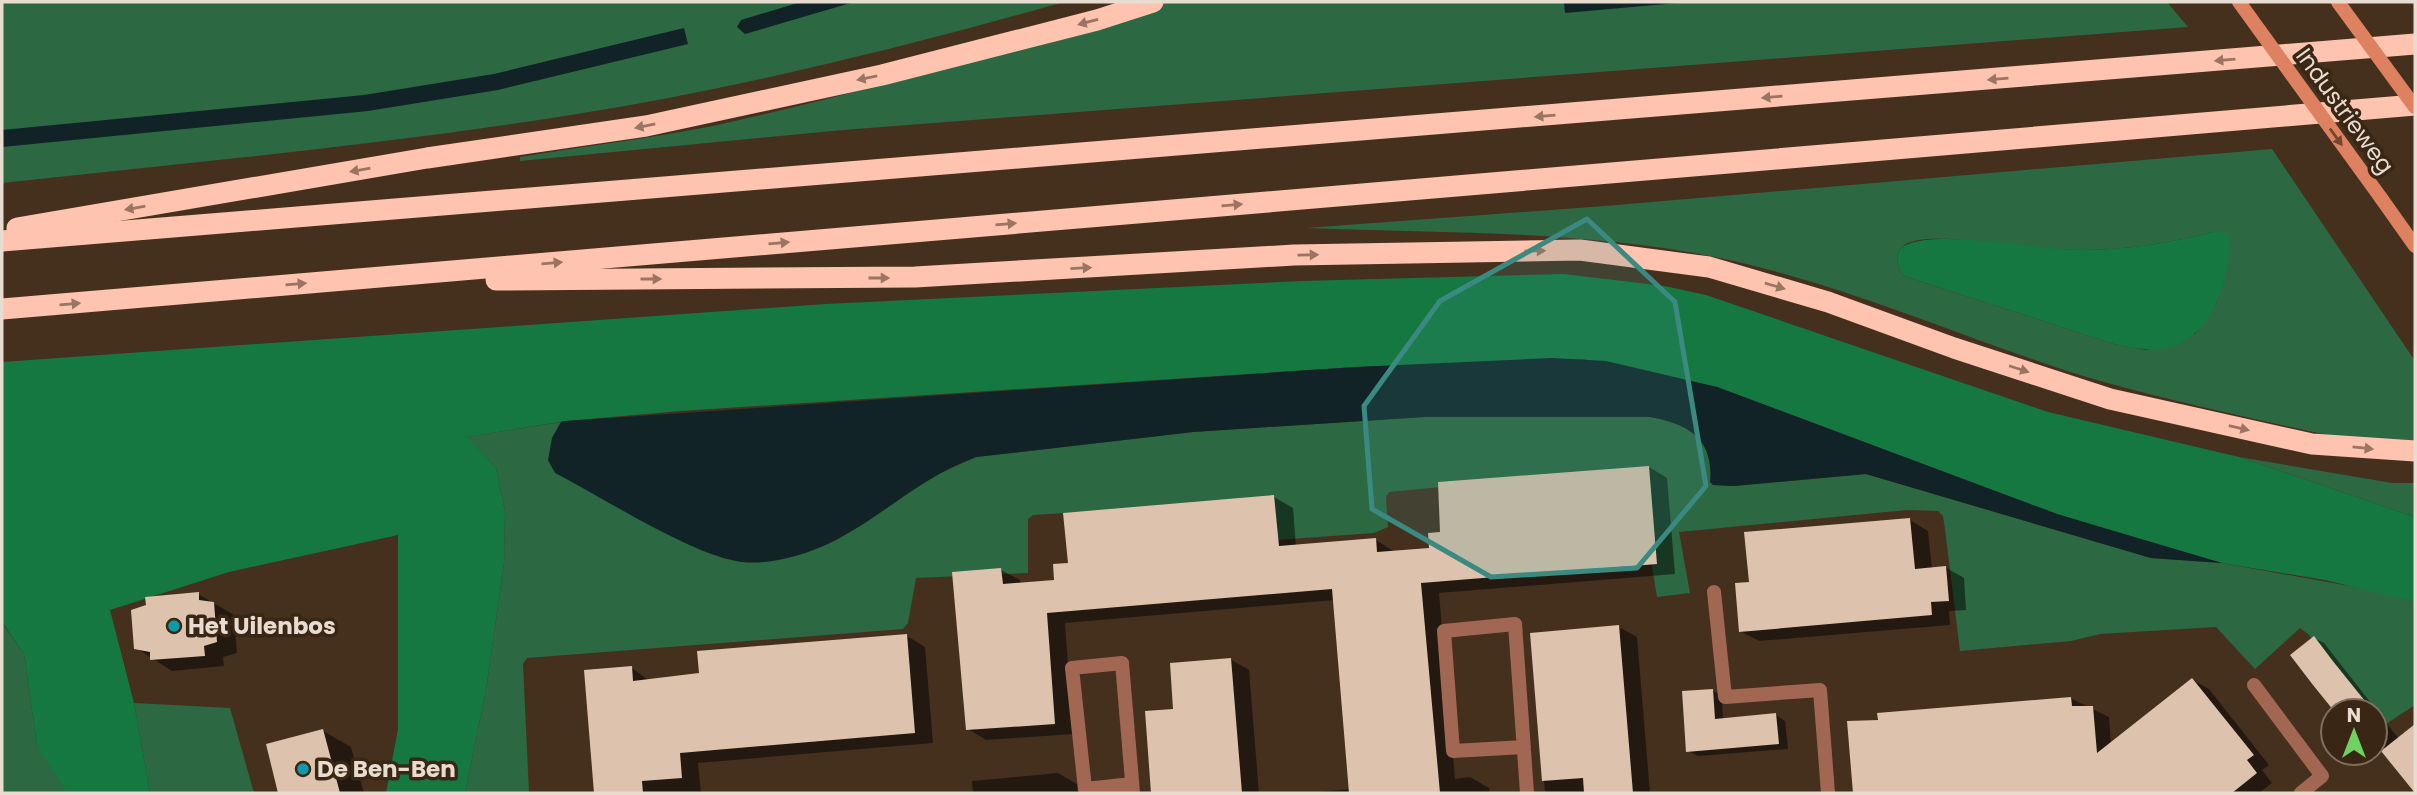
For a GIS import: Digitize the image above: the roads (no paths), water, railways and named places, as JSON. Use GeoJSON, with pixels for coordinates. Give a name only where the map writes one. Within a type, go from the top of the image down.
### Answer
{"type":"FeatureCollection","features":[{"type":"Feature","properties":{"kind":"highway"},"geometry":{"type":"LineString","coordinates":[[2,230],[427,158],[646,126],[882,75],[1097,20],[1153,2]]}},
{"type":"Feature","properties":{"kind":"highway"},"geometry":{"type":"LineString","coordinates":[[2,241],[2415,44]]}},
{"type":"Feature","properties":{"kind":"highway"},"geometry":{"type":"LineString","coordinates":[[2,309],[2415,106]]}},
{"type":"Feature","properties":{"kind":"highway"},"geometry":{"type":"LineString","coordinates":[[338,281],[915,277],[1294,255],[1580,250],[1709,267],[1828,302],[1954,348],[2110,399],[2312,444],[2415,451]]}},
{"type":"Feature","properties":{"kind":"main road","name":"Industrieweg"},"geometry":{"type":"LineString","coordinates":[[2239,2],[2415,246]]}},
{"type":"Feature","properties":{"kind":"main road"},"geometry":{"type":"LineString","coordinates":[[2338,2],[2415,106]]}},
{"type":"Feature","properties":{"kind":"street"},"geometry":{"type":"LineString","coordinates":[[1714,592],[1726,697],[1820,690],[1828,793]]}},
{"type":"Feature","properties":{"kind":"street"},"geometry":{"type":"LineString","coordinates":[[1524,747],[1453,751],[1444,631],[1515,624],[1524,747],[1527,793]]}},
{"type":"Feature","properties":{"kind":"street"},"geometry":{"type":"LineString","coordinates":[[1122,663],[1133,789],[1085,789],[1072,668],[1122,663]]}},
{"type":"Feature","properties":{"kind":"street"},"geometry":{"type":"LineString","coordinates":[[2253,685],[2322,775],[2301,793]]}},
{"type":"Feature","properties":{"kind":"place","name":"Het Uilenbos"},"geometry":{"type":"Point","coordinates":[174,626]}},
{"type":"Feature","properties":{"kind":"place","name":"De Ben-Ben"},"geometry":{"type":"Point","coordinates":[303,769]}}]}
